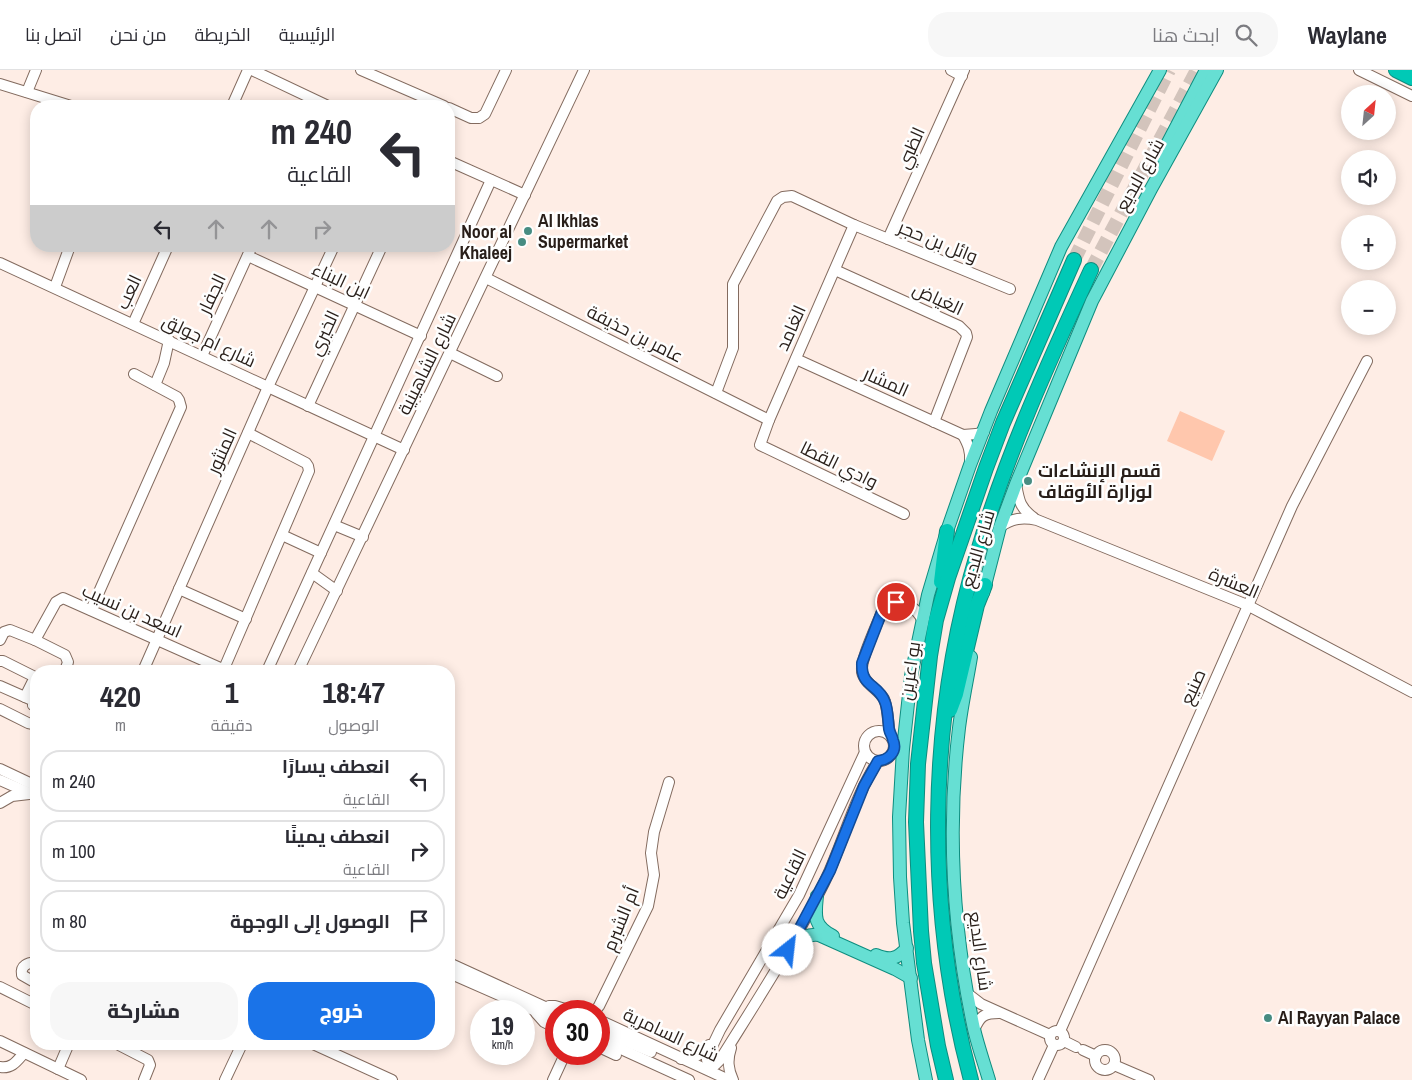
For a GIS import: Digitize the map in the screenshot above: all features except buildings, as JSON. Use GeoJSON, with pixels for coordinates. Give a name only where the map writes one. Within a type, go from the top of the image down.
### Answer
{"type":"FeatureCollection","features":[{"type":"Feature","properties":{"kind":"highway"},"geometry":{"type":"LineString","coordinates":[[1396,70],[1412,78]]}},
{"type":"Feature","properties":{"kind":"highway","name":"بو اعرين"},"geometry":{"type":"LineString","coordinates":[[946,1080],[938,1046],[924,963],[916,822],[920,735],[930,621],[948,578],[1003,423],[1074,260]]}},
{"type":"Feature","properties":{"kind":"highway"},"geometry":{"type":"LineString","coordinates":[[971,1080],[952,998],[940,892],[938,830],[944,721],[954,648],[977,553],[994,501],[1021,429],[1091,270]]}},
{"type":"Feature","properties":{"kind":"highway"},"geometry":{"type":"LineString","coordinates":[[930,621],[947,531]]}},
{"type":"Feature","properties":{"kind":"highway"},"geometry":{"type":"LineString","coordinates":[[944,721],[952,707],[956,694],[977,605],[985,585]]}},
{"type":"Feature","properties":{"kind":"main road","name":"شارع البديع"},"geometry":{"type":"LineString","coordinates":[[926,1080],[918,1040],[906,948],[900,877],[899,817],[903,749],[911,676],[930,621],[928,595],[947,531],[970,465],[1061,246],[1160,70]]}},
{"type":"Feature","properties":{"kind":"main road"},"geometry":{"type":"LineString","coordinates":[[1151,189],[1154,172],[1160,157],[1206,70]]}},
{"type":"Feature","properties":{"kind":"main road","name":"شارع البديع"},"geometry":{"type":"LineString","coordinates":[[989,1080],[974,1030],[963,966],[952,851],[959,728],[985,585],[1000,527],[1016,484],[1092,301],[1217,70]]}},
{"type":"Feature","properties":{"kind":"main road"},"geometry":{"type":"LineString","coordinates":[[817,896],[816,919],[820,927],[829,934],[887,959],[896,957],[906,948]]}},
{"type":"Feature","properties":{"kind":"main road"},"geometry":{"type":"LineString","coordinates":[[788,950],[807,935],[819,935],[895,969],[910,978]]}},
{"type":"Feature","properties":{"kind":"street"},"geometry":{"type":"LineString","coordinates":[[27,92],[36,70]]}},
{"type":"Feature","properties":{"kind":"street"},"geometry":{"type":"LineString","coordinates":[[235,100],[250,70],[307,100]]}},
{"type":"Feature","properties":{"kind":"street"},"geometry":{"type":"LineString","coordinates":[[362,70],[430,100]]}},
{"type":"Feature","properties":{"kind":"street"},"geometry":{"type":"LineString","coordinates":[[455,111],[471,118],[480,118],[485,114],[506,70]]}},
{"type":"Feature","properties":{"kind":"street","name":"شارع الشاهينية"},"geometry":{"type":"LineString","coordinates":[[301,665],[584,70]]}},
{"type":"Feature","properties":{"kind":"street"},"geometry":{"type":"LineString","coordinates":[[951,70],[963,73]]}},
{"type":"Feature","properties":{"kind":"street"},"geometry":{"type":"LineString","coordinates":[[1359,70],[1412,96]]}},
{"type":"Feature","properties":{"kind":"street","name":"الظبي"},"geometry":{"type":"LineString","coordinates":[[888,239],[963,73]]}},
{"type":"Feature","properties":{"kind":"street"},"geometry":{"type":"LineString","coordinates":[[0,84],[52,100]]}},
{"type":"Feature","properties":{"kind":"street"},"geometry":{"type":"LineString","coordinates":[[455,164],[525,195]]}},
{"type":"Feature","properties":{"kind":"street","name":"شارع الشاهينية"},"geometry":{"type":"LineString","coordinates":[[270,665],[491,180]]}},
{"type":"Feature","properties":{"kind":"street","name":"وائل بن حجر"},"geometry":{"type":"LineString","coordinates":[[716,393],[733,348],[733,284],[777,201],[783,197],[792,196],[854,225],[1010,289]]}},
{"type":"Feature","properties":{"kind":"street","name":"الغامد"},"geometry":{"type":"LineString","coordinates":[[760,445],[769,420],[854,225]]}},
{"type":"Feature","properties":{"kind":"street"},"geometry":{"type":"LineString","coordinates":[[55,287],[68,252]]}},
{"type":"Feature","properties":{"kind":"street","name":"العب"},"geometry":{"type":"LineString","coordinates":[[133,324],[165,252]]}},
{"type":"Feature","properties":{"kind":"street","name":"الجفار"},"geometry":{"type":"LineString","coordinates":[[202,356],[250,252]]}},
{"type":"Feature","properties":{"kind":"street","name":"ابن البناء"},"geometry":{"type":"LineString","coordinates":[[252,252],[315,287],[421,336]]}},
{"type":"Feature","properties":{"kind":"street","name":"المنثور"},"geometry":{"type":"LineString","coordinates":[[146,665],[268,387],[331,252]]}},
{"type":"Feature","properties":{"kind":"street","name":"الخيري"},"geometry":{"type":"LineString","coordinates":[[308,406],[379,252]]}},
{"type":"Feature","properties":{"kind":"street","name":"شارع ام جولق"},"geometry":{"type":"LineString","coordinates":[[0,262],[404,450]]}},
{"type":"Feature","properties":{"kind":"street","name":"الغياض"},"geometry":{"type":"LineString","coordinates":[[835,270],[959,326],[966,333],[967,337],[934,422]]}},
{"type":"Feature","properties":{"kind":"street","name":"عامر بن حذيفة"},"geometry":{"type":"LineString","coordinates":[[486,278],[769,420]]}},
{"type":"Feature","properties":{"kind":"street"},"geometry":{"type":"LineString","coordinates":[[155,385],[173,342]]}},
{"type":"Feature","properties":{"kind":"street"},"geometry":{"type":"LineString","coordinates":[[450,353],[497,376]]}},
{"type":"Feature","properties":{"kind":"street","name":"المشار"},"geometry":{"type":"LineString","coordinates":[[796,359],[962,435]]}},
{"type":"Feature","properties":{"kind":"street","name":"صنيع"},"geometry":{"type":"LineString","coordinates":[[1056,1040],[1055,1031],[1060,1031],[1292,506],[1367,362]]}},
{"type":"Feature","properties":{"kind":"street"},"geometry":{"type":"LineString","coordinates":[[91,610],[180,411],[181,403],[177,397],[134,374]]}},
{"type":"Feature","properties":{"kind":"street"},"geometry":{"type":"LineString","coordinates":[[970,465],[971,455],[968,444],[962,435],[984,432]]}},
{"type":"Feature","properties":{"kind":"street"},"geometry":{"type":"LineString","coordinates":[[227,665],[309,472],[308,466],[301,460],[248,433]]}},
{"type":"Feature","properties":{"kind":"street","name":"وادي القطا"},"geometry":{"type":"LineString","coordinates":[[760,445],[904,514]]}},
{"type":"Feature","properties":{"kind":"street","name":"العشرة"},"geometry":{"type":"LineString","coordinates":[[1016,484],[1019,502],[1026,513],[1037,520],[1247,605],[1412,692]]}},
{"type":"Feature","properties":{"kind":"street","name":"العشرة"},"geometry":{"type":"LineString","coordinates":[[1000,527],[1014,519],[1026,518],[1037,520]]}},
{"type":"Feature","properties":{"kind":"street"},"geometry":{"type":"LineString","coordinates":[[334,525],[362,537]]}},
{"type":"Feature","properties":{"kind":"street"},"geometry":{"type":"LineString","coordinates":[[282,535],[321,553]]}},
{"type":"Feature","properties":{"kind":"street"},"geometry":{"type":"LineString","coordinates":[[312,573],[337,591]]}},
{"type":"Feature","properties":{"kind":"street"},"geometry":{"type":"LineString","coordinates":[[179,589],[246,619]]}},
{"type":"Feature","properties":{"kind":"street"},"geometry":{"type":"LineString","coordinates":[[890,734],[877,730],[870,733],[866,738],[864,752],[872,760],[884,760],[890,757],[895,746],[890,734],[886,702],[864,678],[862,663],[883,609],[888,604],[896,602],[912,606],[922,602],[928,595]]}},
{"type":"Feature","properties":{"kind":"street","name":"اسعد بن نسيب"},"geometry":{"type":"LineString","coordinates":[[35,640],[54,605],[58,600],[66,599],[212,665]]}},
{"type":"Feature","properties":{"kind":"street"},"geometry":{"type":"LineString","coordinates":[[912,606],[920,616],[930,621]]}},
{"type":"Feature","properties":{"kind":"street"},"geometry":{"type":"LineString","coordinates":[[0,640],[4,632],[10,630],[35,640],[65,656],[68,662],[67,665]]}},
{"type":"Feature","properties":{"kind":"street"},"geometry":{"type":"LineString","coordinates":[[0,662],[3,661],[30,674]]}},
{"type":"Feature","properties":{"kind":"street"},"geometry":{"type":"LineString","coordinates":[[0,686],[30,699]]}},
{"type":"Feature","properties":{"kind":"street"},"geometry":{"type":"LineString","coordinates":[[25,697],[30,687]]}},
{"type":"Feature","properties":{"kind":"street"},"geometry":{"type":"LineString","coordinates":[[0,709],[30,723]]}},
{"type":"Feature","properties":{"kind":"street"},"geometry":{"type":"LineString","coordinates":[[877,730],[887,713]]}},
{"type":"Feature","properties":{"kind":"street","name":"القاعية"},"geometry":{"type":"LineString","coordinates":[[864,752],[799,895],[720,1030],[707,1057],[708,1062],[712,1064],[719,1062],[788,950],[817,896],[835,858],[864,786],[878,761]]}},
{"type":"Feature","properties":{"kind":"street"},"geometry":{"type":"LineString","coordinates":[[0,802],[4,777],[30,790]]}},
{"type":"Feature","properties":{"kind":"street","name":"أم الشبرم"},"geometry":{"type":"LineString","coordinates":[[601,1000],[648,906],[654,875],[651,853],[654,832],[669,782]]}},
{"type":"Feature","properties":{"kind":"street"},"geometry":{"type":"LineString","coordinates":[[0,802],[17,794],[30,793]]}},
{"type":"Feature","properties":{"kind":"street"},"geometry":{"type":"LineString","coordinates":[[30,963],[24,966],[21,972],[22,975],[30,980]]}},
{"type":"Feature","properties":{"kind":"street"},"geometry":{"type":"LineString","coordinates":[[455,967],[464,974],[545,1012]]}},
{"type":"Feature","properties":{"kind":"street"},"geometry":{"type":"LineString","coordinates":[[455,973],[464,974]]}},
{"type":"Feature","properties":{"kind":"street"},"geometry":{"type":"LineString","coordinates":[[0,987],[30,1002]]}},
{"type":"Feature","properties":{"kind":"street"},"geometry":{"type":"LineString","coordinates":[[968,994],[978,1002],[1056,1040],[1096,1056],[1103,1051],[1107,1051],[1114,1056],[1114,1065],[1149,1080]]}},
{"type":"Feature","properties":{"kind":"street"},"geometry":{"type":"LineString","coordinates":[[539,1008],[545,1007]]}},
{"type":"Feature","properties":{"kind":"street"},"geometry":{"type":"LineString","coordinates":[[539,1008],[545,1009]]}},
{"type":"Feature","properties":{"kind":"street"},"geometry":{"type":"LineString","coordinates":[[539,1008],[545,1022]]}},
{"type":"Feature","properties":{"kind":"street"},"geometry":{"type":"LineString","coordinates":[[974,1030],[980,1019],[985,1015],[1002,1013]]}},
{"type":"Feature","properties":{"kind":"street","name":"شارع السامرية"},"geometry":{"type":"LineString","coordinates":[[610,1028],[729,1080]]}},
{"type":"Feature","properties":{"kind":"street","name":"القاعية"},"geometry":{"type":"LineString","coordinates":[[734,1080],[728,1061],[739,1029]]}},
{"type":"Feature","properties":{"kind":"street","name":"القاعية"},"geometry":{"type":"LineString","coordinates":[[682,1059],[692,1058],[704,1052],[720,1030]]}},
{"type":"Feature","properties":{"kind":"street","name":"شارع السامرية"},"geometry":{"type":"LineString","coordinates":[[610,1031],[621,1038],[714,1080]]}},
{"type":"Feature","properties":{"kind":"street"},"geometry":{"type":"LineString","coordinates":[[1038,1080],[1056,1040]]}},
{"type":"Feature","properties":{"kind":"street"},"geometry":{"type":"LineString","coordinates":[[0,1041],[81,1080]]}},
{"type":"Feature","properties":{"kind":"street","name":"شارع السامرية"},"geometry":{"type":"LineString","coordinates":[[610,1044],[689,1080]]}},
{"type":"Feature","properties":{"kind":"street"},"geometry":{"type":"LineString","coordinates":[[58,1069],[66,1050]]}},
{"type":"Feature","properties":{"kind":"street"},"geometry":{"type":"LineString","coordinates":[[129,1050],[148,1060],[150,1065],[144,1080]]}},
{"type":"Feature","properties":{"kind":"street"},"geometry":{"type":"LineString","coordinates":[[225,1080],[239,1050]]}},
{"type":"Feature","properties":{"kind":"street"},"geometry":{"type":"LineString","coordinates":[[326,1050],[392,1080]]}},
{"type":"Feature","properties":{"kind":"street","name":"شارع السامرية"},"geometry":{"type":"LineString","coordinates":[[610,1051],[661,1071],[671,1072]]}},
{"type":"Feature","properties":{"kind":"street"},"geometry":{"type":"LineString","coordinates":[[0,1067],[6,1068],[11,1066],[24,1053]]}},
{"type":"Feature","properties":{"kind":"street"},"geometry":{"type":"LineString","coordinates":[[553,1080],[560,1065]]}},
{"type":"Feature","properties":{"kind":"shaded area"},"geometry":{"type":"Polygon","coordinates":[[[1180,411],[1225,431],[1212,461],[1167,441],[1180,411]]]}},
{"type":"Feature","properties":{"kind":"tunnel"},"geometry":{"type":"LineString","coordinates":[[1074,260],[1169,70]]}},
{"type":"Feature","properties":{"kind":"tunnel"},"geometry":{"type":"LineString","coordinates":[[1091,270],[1197,70]]}},
{"type":"Feature","properties":{"kind":"place","name":"Al Ikhlas Supermarket"},"geometry":{"type":"Point","coordinates":[528,231]}},
{"type":"Feature","properties":{"kind":"place","name":"Noor al Khaleej"},"geometry":{"type":"Point","coordinates":[522,242]}},
{"type":"Feature","properties":{"kind":"place","name":"قسم الإنشاءات لوزارة الأوقاف"},"geometry":{"type":"Point","coordinates":[1028,481]}},
{"type":"Feature","properties":{"kind":"place","name":"Al Rayyan Palace"},"geometry":{"type":"Point","coordinates":[1268,1018]}},
{"type":"Feature","properties":{"kind":"route"},"geometry":{"type":"LineString","coordinates":[[788,950],[830,871],[868,777],[878,761],[890,757],[895,746],[890,734],[886,702],[864,678],[862,663],[883,609],[888,604],[896,602]]}}]}
